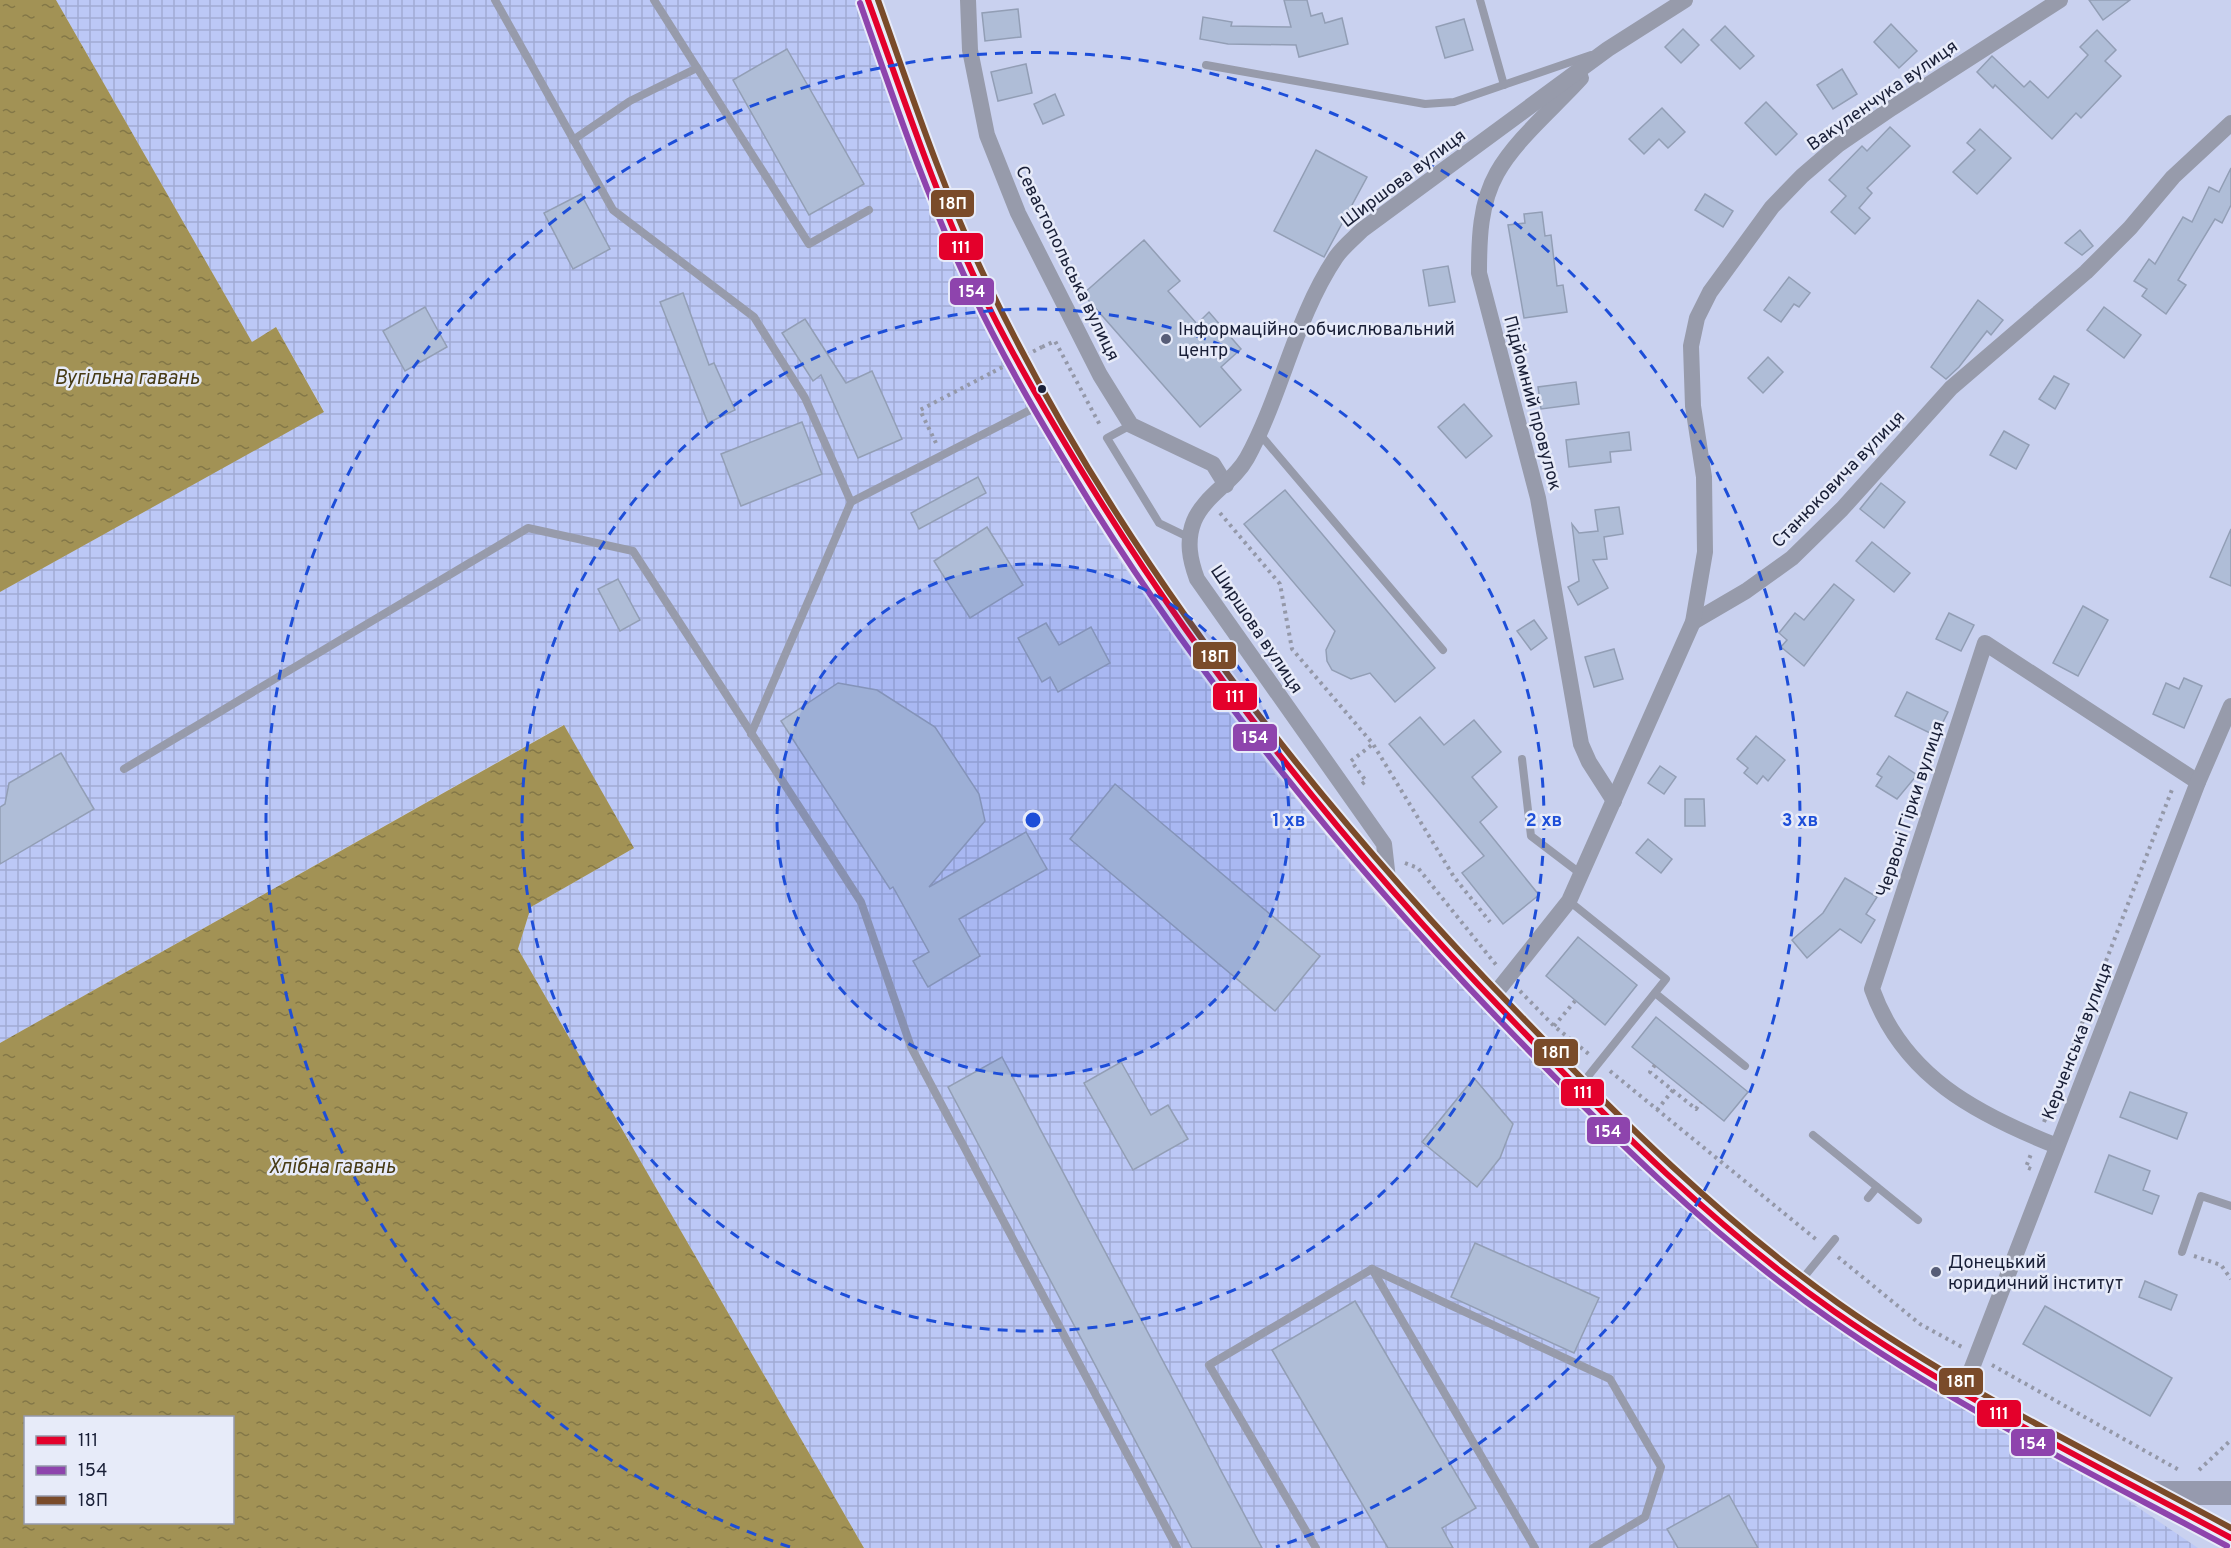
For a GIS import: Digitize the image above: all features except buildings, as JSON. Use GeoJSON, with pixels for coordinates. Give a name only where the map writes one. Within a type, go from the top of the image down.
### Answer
{"type":"FeatureCollection","features":[{"type":"Feature","properties":{"kind":"street"},"geometry":{"type":"LineString","coordinates":[[868,0],[912,124],[967,259],[1041,405],[1129,551],[1205,659],[1285,766],[1389,891],[1491,999],[1660,1170],[1751,1249],[1838,1314],[1963,1391],[2231,1538]]}},
{"type":"Feature","properties":{"kind":"street","name":"Севастопольська вулиця"},"geometry":{"type":"LineString","coordinates":[[969,0],[970,50],[987,135],[1018,213],[1100,375],[1131,424]]}},
{"type":"Feature","properties":{"kind":"street","name":"Ширшова вулиця"},"geometry":{"type":"LineString","coordinates":[[1389,891],[1384,844],[1197,579],[1190,559],[1193,523],[1208,499],[1226,485],[1247,458],[1320,284],[1338,255],[1362,230],[1608,49],[1685,0]]}},
{"type":"Feature","properties":{"kind":"street","name":"Вакуленчука вулиця"},"geometry":{"type":"LineString","coordinates":[[1693,622],[1705,552],[1704,477],[1693,406],[1691,346],[1697,318],[1710,292],[1772,207],[1802,176],[1838,145],[2060,0]]}},
{"type":"Feature","properties":{"kind":"street","name":"Підйомний провулок"},"geometry":{"type":"LineString","coordinates":[[1608,49],[1512,153],[1497,173],[1485,203],[1479,239],[1479,273],[1538,498],[1581,744],[1589,762],[1614,801]]}},
{"type":"Feature","properties":{"kind":"street","name":"Станюковича вулиця"},"geometry":{"type":"LineString","coordinates":[[1693,622],[1746,591],[1792,558],[1842,509],[1951,388],[2086,272],[2130,228],[2173,177],[2231,123]]}},
{"type":"Feature","properties":{"kind":"street"},"geometry":{"type":"LineString","coordinates":[[1131,424],[1213,464],[1226,485]]}},
{"type":"Feature","properties":{"kind":"street"},"geometry":{"type":"LineString","coordinates":[[1491,999],[1569,901],[1693,622]]}},
{"type":"Feature","properties":{"kind":"street","name":"Червоні Гірки вулиця"},"geometry":{"type":"LineString","coordinates":[[2057,1146],[1955,1097],[1927,1075],[1903,1048],[1882,1017],[1872,989],[1985,643],[2198,782]]}},
{"type":"Feature","properties":{"kind":"street","name":"Керченська вулиця"},"geometry":{"type":"LineString","coordinates":[[1963,1391],[2198,782],[2231,706]]}},
{"type":"Feature","properties":{"kind":"street"},"geometry":{"type":"LineString","coordinates":[[2147,1492],[2231,1493]]}},
{"type":"Feature","properties":{"kind":"lane"},"geometry":{"type":"LineString","coordinates":[[495,0],[613,210],[754,317],[805,398],[851,502]]}},
{"type":"Feature","properties":{"kind":"lane"},"geometry":{"type":"LineString","coordinates":[[654,0],[809,244],[869,210]]}},
{"type":"Feature","properties":{"kind":"lane"},"geometry":{"type":"LineString","coordinates":[[1480,0],[1504,85]]}},
{"type":"Feature","properties":{"kind":"lane"},"geometry":{"type":"LineString","coordinates":[[1206,65],[1425,104],[1454,102],[1608,49]]}},
{"type":"Feature","properties":{"kind":"lane"},"geometry":{"type":"LineString","coordinates":[[573,140],[630,101],[697,68]]}},
{"type":"Feature","properties":{"kind":"lane"},"geometry":{"type":"LineString","coordinates":[[751,734],[851,502],[1041,405]]}},
{"type":"Feature","properties":{"kind":"lane"},"geometry":{"type":"LineString","coordinates":[[1131,424],[1107,438],[1159,523],[1190,538]]}},
{"type":"Feature","properties":{"kind":"lane"},"geometry":{"type":"LineString","coordinates":[[1258,432],[1443,650]]}},
{"type":"Feature","properties":{"kind":"lane"},"geometry":{"type":"LineString","coordinates":[[124,769],[528,528],[633,551],[861,902],[911,1047],[1176,1548]]}},
{"type":"Feature","properties":{"kind":"lane"},"geometry":{"type":"LineString","coordinates":[[1522,759],[1531,836],[1581,874]]}},
{"type":"Feature","properties":{"kind":"lane"},"geometry":{"type":"LineString","coordinates":[[1569,901],[1666,979],[1578,1087]]}},
{"type":"Feature","properties":{"kind":"lane"},"geometry":{"type":"LineString","coordinates":[[1655,993],[1745,1066]]}},
{"type":"Feature","properties":{"kind":"lane"},"geometry":{"type":"LineString","coordinates":[[1813,1135],[1918,1220]]}},
{"type":"Feature","properties":{"kind":"lane"},"geometry":{"type":"LineString","coordinates":[[1868,1198],[1877,1187]]}},
{"type":"Feature","properties":{"kind":"lane"},"geometry":{"type":"LineString","coordinates":[[2182,1252],[2201,1196],[2231,1206]]}},
{"type":"Feature","properties":{"kind":"lane"},"geometry":{"type":"LineString","coordinates":[[1798,1284],[1835,1239]]}},
{"type":"Feature","properties":{"kind":"lane"},"geometry":{"type":"LineString","coordinates":[[1316,1548],[1209,1365],[1372,1269]]}},
{"type":"Feature","properties":{"kind":"lane"},"geometry":{"type":"LineString","coordinates":[[1372,1269],[1535,1548]]}},
{"type":"Feature","properties":{"kind":"lane"},"geometry":{"type":"LineString","coordinates":[[1372,1269],[1610,1379],[1661,1467],[1646,1517],[1593,1548]]}},
{"type":"Feature","properties":{"kind":"path"},"geometry":{"type":"LineString","coordinates":[[936,443],[920,410],[1054,340],[1107,438]]}},
{"type":"Feature","properties":{"kind":"path"},"geometry":{"type":"LineString","coordinates":[[1208,499],[1280,584],[1292,649],[1373,744],[1454,877],[1490,922]]}},
{"type":"Feature","properties":{"kind":"path"},"geometry":{"type":"LineString","coordinates":[[1366,781],[1352,761],[1373,744]]}},
{"type":"Feature","properties":{"kind":"path"},"geometry":{"type":"LineString","coordinates":[[2026,1167],[2180,770]]}},
{"type":"Feature","properties":{"kind":"path"},"geometry":{"type":"LineString","coordinates":[[1418,868],[1507,978],[1554,1026],[1920,1324],[2181,1472]]}},
{"type":"Feature","properties":{"kind":"path"},"geometry":{"type":"LineString","coordinates":[[1554,1026],[1575,1000]]}},
{"type":"Feature","properties":{"kind":"path"},"geometry":{"type":"LineString","coordinates":[[1655,1065],[1650,1072],[1696,1109],[1701,1102]]}},
{"type":"Feature","properties":{"kind":"path"},"geometry":{"type":"LineString","coordinates":[[1657,1110],[1673,1090]]}},
{"type":"Feature","properties":{"kind":"path"},"geometry":{"type":"LineString","coordinates":[[2182,1252],[2221,1265],[2231,1279]]}},
{"type":"Feature","properties":{"kind":"path"},"geometry":{"type":"LineString","coordinates":[[2192,1478],[2231,1440]]}},
{"type":"Feature","properties":{"kind":"shaded area"},"geometry":{"type":"Polygon","coordinates":[[[56,0],[857,0],[900,129],[955,265],[1029,411],[1118,558],[1194,667],[1275,774],[1379,899],[1481,1008],[1651,1179],[1742,1259],[1831,1325],[1927,1386],[2124,1498],[2198,1548],[864,1548],[518,949],[531,907],[634,848],[563,725],[0,1043],[0,592],[324,411],[276,327],[252,342],[56,0]]]}},
{"type":"Feature","properties":{"kind":"water","name":"Вугільна гавань"},"geometry":{"type":"Polygon","coordinates":[[[0,0],[56,0],[252,342],[276,327],[324,412],[0,592],[0,0]]]}},
{"type":"Feature","properties":{"kind":"water","name":"Хлібна гавань"},"geometry":{"type":"Polygon","coordinates":[[[564,725],[634,848],[531,907],[518,949],[864,1548],[0,1548],[0,1043],[564,725]]]}},
{"type":"Feature","properties":{"kind":"transit line","name":"111"},"geometry":{"type":"LineString","coordinates":[[868,0],[920,145],[963,252],[1006,341],[1051,421],[1144,569],[1192,638],[1292,771],[1400,899],[1589,1099],[1708,1211],[1791,1280],[1882,1344],[1980,1403],[2231,1538]]}},
{"type":"Feature","properties":{"kind":"transit line","name":"18П"},"geometry":{"type":"LineString","coordinates":[[878,0],[957,215],[988,284],[1040,384],[1097,482],[1159,577],[1225,670],[1294,760],[1367,848],[1442,932],[1594,1091],[1712,1202],[1795,1271],[1838,1303],[1933,1365],[2031,1421],[2231,1528]]}},
{"type":"Feature","properties":{"kind":"transit line","name":"154"},"geometry":{"type":"LineString","coordinates":[[860,3],[912,148],[955,255],[998,345],[1043,425],[1091,504],[1184,643],[1285,776],[1393,904],[1449,967],[1583,1106],[1702,1218],[1786,1287],[1877,1351],[1975,1411],[2227,1546]]}},
{"type":"Feature","properties":{"kind":"place","name":"Інформаційно-обчислювальний центр"},"geometry":{"type":"Point","coordinates":[1166,339]}},
{"type":"Feature","properties":{"kind":"place","name":"Донецький юридичний інститут"},"geometry":{"type":"Point","coordinates":[1936,1272]}}]}
